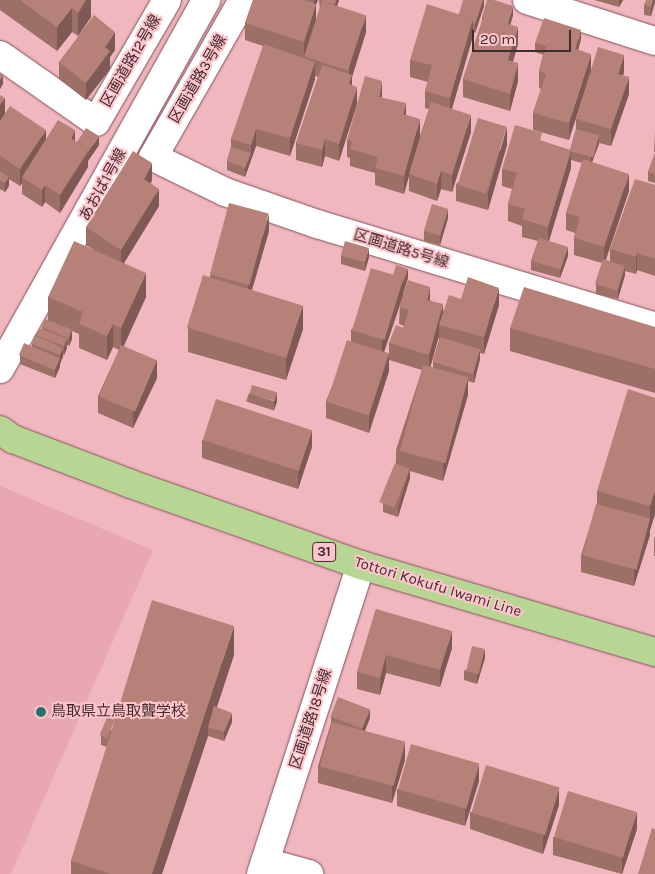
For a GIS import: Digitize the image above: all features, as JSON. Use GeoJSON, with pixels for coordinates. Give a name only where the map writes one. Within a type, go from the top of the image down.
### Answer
{"type":"FeatureCollection","features":[{"type":"Feature","properties":{"kind":"main road","name":"Tottori Kokufu Iwami Line"},"geometry":{"type":"LineString","coordinates":[[0,430],[13,439],[131,484],[360,565],[655,652]]}},
{"type":"Feature","properties":{"kind":"street","name":"区画道路12号線"},"geometry":{"type":"LineString","coordinates":[[0,55],[96,122],[167,0]]}},
{"type":"Feature","properties":{"kind":"street","name":"あおば1号線"},"geometry":{"type":"LineString","coordinates":[[0,370],[206,0]]}},
{"type":"Feature","properties":{"kind":"street","name":"区画道路3号線"},"geometry":{"type":"LineString","coordinates":[[153,157],[243,0]]}},
{"type":"Feature","properties":{"kind":"street"},"geometry":{"type":"LineString","coordinates":[[527,0],[655,41]]}},
{"type":"Feature","properties":{"kind":"street","name":"区画道路5号線"},"geometry":{"type":"LineString","coordinates":[[153,157],[226,192],[317,224],[655,327]]}},
{"type":"Feature","properties":{"kind":"street","name":"区画道路18号線"},"geometry":{"type":"LineString","coordinates":[[263,868],[360,565]]}},
{"type":"Feature","properties":{"kind":"street"},"geometry":{"type":"LineString","coordinates":[[263,868],[308,874]]}},
{"type":"Feature","properties":{"kind":"shaded area","name":"鳥取県立鳥取聾学校"},"geometry":{"type":"Polygon","coordinates":[[[0,486],[153,550],[11,874],[0,874],[0,486]]]}},
{"type":"Feature","properties":{"kind":"building"},"geometry":{"type":"Polygon","coordinates":[[[20,0],[86,0],[78,13],[72,8],[57,27],[20,0]]]}},
{"type":"Feature","properties":{"kind":"building"},"geometry":{"type":"Polygon","coordinates":[[[253,0],[304,0],[316,4],[304,42],[245,23],[253,0]]]}},
{"type":"Feature","properties":{"kind":"building"},"geometry":{"type":"Polygon","coordinates":[[[319,0],[336,0],[335,4],[319,0]]]}},
{"type":"Feature","properties":{"kind":"building"},"geometry":{"type":"Polygon","coordinates":[[[463,0],[483,0],[475,24],[473,19],[459,14],[463,0]]]}},
{"type":"Feature","properties":{"kind":"building"},"geometry":{"type":"Polygon","coordinates":[[[487,0],[494,0],[513,6],[508,24],[482,17],[487,0]]]}},
{"type":"Feature","properties":{"kind":"building"},"geometry":{"type":"Polygon","coordinates":[[[646,0],[653,0],[651,7],[644,5],[646,0]]]}},
{"type":"Feature","properties":{"kind":"building"},"geometry":{"type":"Polygon","coordinates":[[[322,1],[366,15],[348,70],[304,56],[322,1]]]}},
{"type":"Feature","properties":{"kind":"building"},"geometry":{"type":"Polygon","coordinates":[[[427,4],[473,19],[450,98],[425,91],[432,65],[410,60],[427,4]]]}},
{"type":"Feature","properties":{"kind":"building"},"geometry":{"type":"Polygon","coordinates":[[[94,15],[115,32],[105,47],[110,51],[86,83],[59,62],[94,15]]]}},
{"type":"Feature","properties":{"kind":"building"},"geometry":{"type":"Polygon","coordinates":[[[484,16],[518,27],[508,60],[518,63],[510,94],[463,79],[484,16]]]}},
{"type":"Feature","properties":{"kind":"building"},"geometry":{"type":"Polygon","coordinates":[[[544,18],[581,30],[575,49],[548,40],[546,46],[535,43],[544,18]]]}},
{"type":"Feature","properties":{"kind":"building"},"geometry":{"type":"Polygon","coordinates":[[[548,40],[591,54],[569,123],[533,113],[546,74],[539,71],[548,40]]]}},
{"type":"Feature","properties":{"kind":"building"},"geometry":{"type":"Polygon","coordinates":[[[264,44],[315,62],[290,138],[256,129],[251,145],[231,139],[264,44]]]}},
{"type":"Feature","properties":{"kind":"building"},"geometry":{"type":"Polygon","coordinates":[[[598,47],[624,55],[618,74],[629,77],[611,129],[576,119],[598,47]]]}},
{"type":"Feature","properties":{"kind":"building"},"geometry":{"type":"Polygon","coordinates":[[[322,65],[352,75],[349,84],[357,87],[339,144],[325,139],[322,150],[296,143],[322,65]]]}},
{"type":"Feature","properties":{"kind":"building"},"geometry":{"type":"Polygon","coordinates":[[[365,76],[382,81],[379,97],[406,103],[403,114],[420,119],[404,176],[375,168],[378,157],[350,149],[352,141],[347,140],[365,76]]]}},
{"type":"Feature","properties":{"kind":"building"},"geometry":{"type":"Polygon","coordinates":[[[0,95],[5,98],[0,105],[0,95]]]}},
{"type":"Feature","properties":{"kind":"building"},"geometry":{"type":"Polygon","coordinates":[[[431,102],[471,115],[452,175],[441,171],[437,184],[409,174],[431,102]]]}},
{"type":"Feature","properties":{"kind":"building"},"geometry":{"type":"Polygon","coordinates":[[[10,106],[46,130],[20,169],[0,156],[0,121],[10,106]]]}},
{"type":"Feature","properties":{"kind":"building"},"geometry":{"type":"Polygon","coordinates":[[[478,118],[507,127],[486,194],[458,185],[478,118]]]}},
{"type":"Feature","properties":{"kind":"building"},"geometry":{"type":"Polygon","coordinates":[[[58,120],[75,130],[71,138],[88,150],[60,195],[45,185],[42,190],[22,177],[58,120]]]}},
{"type":"Feature","properties":{"kind":"building"},"geometry":{"type":"Polygon","coordinates":[[[515,125],[542,133],[540,140],[571,151],[548,227],[522,219],[525,209],[508,204],[517,173],[502,169],[515,125]]]}},
{"type":"Feature","properties":{"kind":"building"},"geometry":{"type":"Polygon","coordinates":[[[86,128],[99,136],[88,152],[77,142],[86,128]]]}},
{"type":"Feature","properties":{"kind":"building"},"geometry":{"type":"Polygon","coordinates":[[[576,129],[599,135],[593,157],[570,151],[576,129]]]}},
{"type":"Feature","properties":{"kind":"building"},"geometry":{"type":"Polygon","coordinates":[[[231,147],[251,153],[245,168],[227,161],[231,147]]]}},
{"type":"Feature","properties":{"kind":"building"},"geometry":{"type":"Polygon","coordinates":[[[133,151],[152,163],[144,179],[159,189],[121,250],[86,227],[133,151]]]}},
{"type":"Feature","properties":{"kind":"building"},"geometry":{"type":"Polygon","coordinates":[[[655,153],[655,174],[648,172],[655,153]]]}},
{"type":"Feature","properties":{"kind":"building"},"geometry":{"type":"Polygon","coordinates":[[[583,159],[629,174],[604,247],[574,238],[580,217],[566,213],[583,159]]]}},
{"type":"Feature","properties":{"kind":"building"},"geometry":{"type":"Polygon","coordinates":[[[0,171],[9,177],[5,183],[0,180],[0,171]]]}},
{"type":"Feature","properties":{"kind":"building"},"geometry":{"type":"Polygon","coordinates":[[[635,179],[655,185],[655,259],[637,253],[636,257],[610,249],[635,179]]]}},
{"type":"Feature","properties":{"kind":"building"},"geometry":{"type":"Polygon","coordinates":[[[229,203],[269,214],[249,285],[210,274],[229,203]]]}},
{"type":"Feature","properties":{"kind":"building"},"geometry":{"type":"Polygon","coordinates":[[[432,204],[448,209],[440,236],[424,231],[432,204]]]}},
{"type":"Feature","properties":{"kind":"building"},"geometry":{"type":"Polygon","coordinates":[[[539,238],[568,247],[561,270],[532,261],[539,238]]]}},
{"type":"Feature","properties":{"kind":"building"},"geometry":{"type":"Polygon","coordinates":[[[74,241],[146,273],[121,328],[113,324],[107,336],[79,324],[83,312],[48,297],[74,241]]]}},
{"type":"Feature","properties":{"kind":"building"},"geometry":{"type":"Polygon","coordinates":[[[345,241],[369,248],[365,262],[341,255],[345,241]]]}},
{"type":"Feature","properties":{"kind":"building"},"geometry":{"type":"Polygon","coordinates":[[[603,259],[625,266],[617,291],[595,284],[603,259]]]}},
{"type":"Feature","properties":{"kind":"building"},"geometry":{"type":"Polygon","coordinates":[[[396,265],[408,269],[403,283],[403,278],[393,275],[396,265]]]}},
{"type":"Feature","properties":{"kind":"building"},"geometry":{"type":"Polygon","coordinates":[[[371,268],[404,278],[385,340],[352,330],[371,268]]]}},
{"type":"Feature","properties":{"kind":"building"},"geometry":{"type":"Polygon","coordinates":[[[203,275],[302,305],[286,358],[187,328],[203,275]]]}},
{"type":"Feature","properties":{"kind":"building"},"geometry":{"type":"Polygon","coordinates":[[[468,277],[499,288],[484,337],[439,325],[449,295],[461,299],[468,277]]]}},
{"type":"Feature","properties":{"kind":"building"},"geometry":{"type":"Polygon","coordinates":[[[408,280],[430,287],[427,300],[443,304],[429,355],[389,343],[396,325],[403,328],[409,310],[399,307],[408,280]]]}},
{"type":"Feature","properties":{"kind":"building"},"geometry":{"type":"Polygon","coordinates":[[[524,287],[655,327],[655,369],[510,328],[524,287]]]}},
{"type":"Feature","properties":{"kind":"building"},"geometry":{"type":"Polygon","coordinates":[[[45,319],[72,330],[69,338],[42,327],[45,319]]]}},
{"type":"Feature","properties":{"kind":"building"},"geometry":{"type":"Polygon","coordinates":[[[39,328],[67,339],[64,346],[36,335],[39,328]]]}},
{"type":"Feature","properties":{"kind":"building"},"geometry":{"type":"Polygon","coordinates":[[[36,336],[63,348],[60,355],[32,344],[36,336]]]}},
{"type":"Feature","properties":{"kind":"building"},"geometry":{"type":"Polygon","coordinates":[[[440,337],[480,349],[473,374],[432,362],[440,337]]]}},
{"type":"Feature","properties":{"kind":"building"},"geometry":{"type":"Polygon","coordinates":[[[347,340],[389,354],[369,415],[327,402],[347,340]]]}},
{"type":"Feature","properties":{"kind":"building"},"geometry":{"type":"Polygon","coordinates":[[[24,343],[60,358],[55,370],[19,355],[24,343]]]}},
{"type":"Feature","properties":{"kind":"building"},"geometry":{"type":"Polygon","coordinates":[[[121,345],[157,360],[135,412],[99,397],[121,345]]]}},
{"type":"Feature","properties":{"kind":"building"},"geometry":{"type":"Polygon","coordinates":[[[423,365],[468,377],[445,463],[400,451],[423,365]]]}},
{"type":"Feature","properties":{"kind":"building"},"geometry":{"type":"Polygon","coordinates":[[[252,385],[277,392],[275,401],[250,394],[252,385]]]}},
{"type":"Feature","properties":{"kind":"building"},"geometry":{"type":"Polygon","coordinates":[[[628,389],[655,398],[655,491],[650,506],[597,491],[628,389]]]}},
{"type":"Feature","properties":{"kind":"building"},"geometry":{"type":"Polygon","coordinates":[[[216,399],[312,430],[299,471],[203,440],[216,399]]]}},
{"type":"Feature","properties":{"kind":"building"},"geometry":{"type":"Polygon","coordinates":[[[395,463],[410,469],[394,508],[379,502],[395,463]]]}},
{"type":"Feature","properties":{"kind":"building"},"geometry":{"type":"Polygon","coordinates":[[[596,504],[650,518],[636,570],[582,555],[596,504]]]}},
{"type":"Feature","properties":{"kind":"building"},"geometry":{"type":"Polygon","coordinates":[[[152,600],[234,626],[152,874],[111,874],[71,861],[152,600]]]}},
{"type":"Feature","properties":{"kind":"building"},"geometry":{"type":"Polygon","coordinates":[[[376,609],[452,631],[440,670],[386,655],[380,678],[357,672],[376,609]]]}},
{"type":"Feature","properties":{"kind":"building"},"geometry":{"type":"Polygon","coordinates":[[[472,646],[485,649],[479,674],[466,671],[472,646]]]}},
{"type":"Feature","properties":{"kind":"building"},"geometry":{"type":"Polygon","coordinates":[[[338,697],[370,709],[362,729],[330,717],[338,697]]]}},
{"type":"Feature","properties":{"kind":"building"},"geometry":{"type":"Polygon","coordinates":[[[214,706],[232,713],[224,732],[208,727],[214,706]]]}},
{"type":"Feature","properties":{"kind":"building"},"geometry":{"type":"Polygon","coordinates":[[[109,713],[116,716],[107,738],[100,735],[109,713]]]}},
{"type":"Feature","properties":{"kind":"building"},"geometry":{"type":"Polygon","coordinates":[[[332,722],[405,742],[394,786],[320,766],[332,722]]]}},
{"type":"Feature","properties":{"kind":"building"},"geometry":{"type":"Polygon","coordinates":[[[411,744],[479,764],[466,809],[398,789],[411,744]]]}},
{"type":"Feature","properties":{"kind":"building"},"geometry":{"type":"Polygon","coordinates":[[[486,765],[560,788],[545,835],[471,813],[486,765]]]}},
{"type":"Feature","properties":{"kind":"building"},"geometry":{"type":"Polygon","coordinates":[[[568,791],[637,812],[623,858],[554,837],[568,791]]]}},
{"type":"Feature","properties":{"kind":"building"},"geometry":{"type":"Polygon","coordinates":[[[652,828],[655,829],[655,874],[638,874],[652,828]]]}},
{"type":"Feature","properties":{"kind":"place","name":"鳥取県立鳥取聾学校"},"geometry":{"type":"Point","coordinates":[41,712]}}]}
